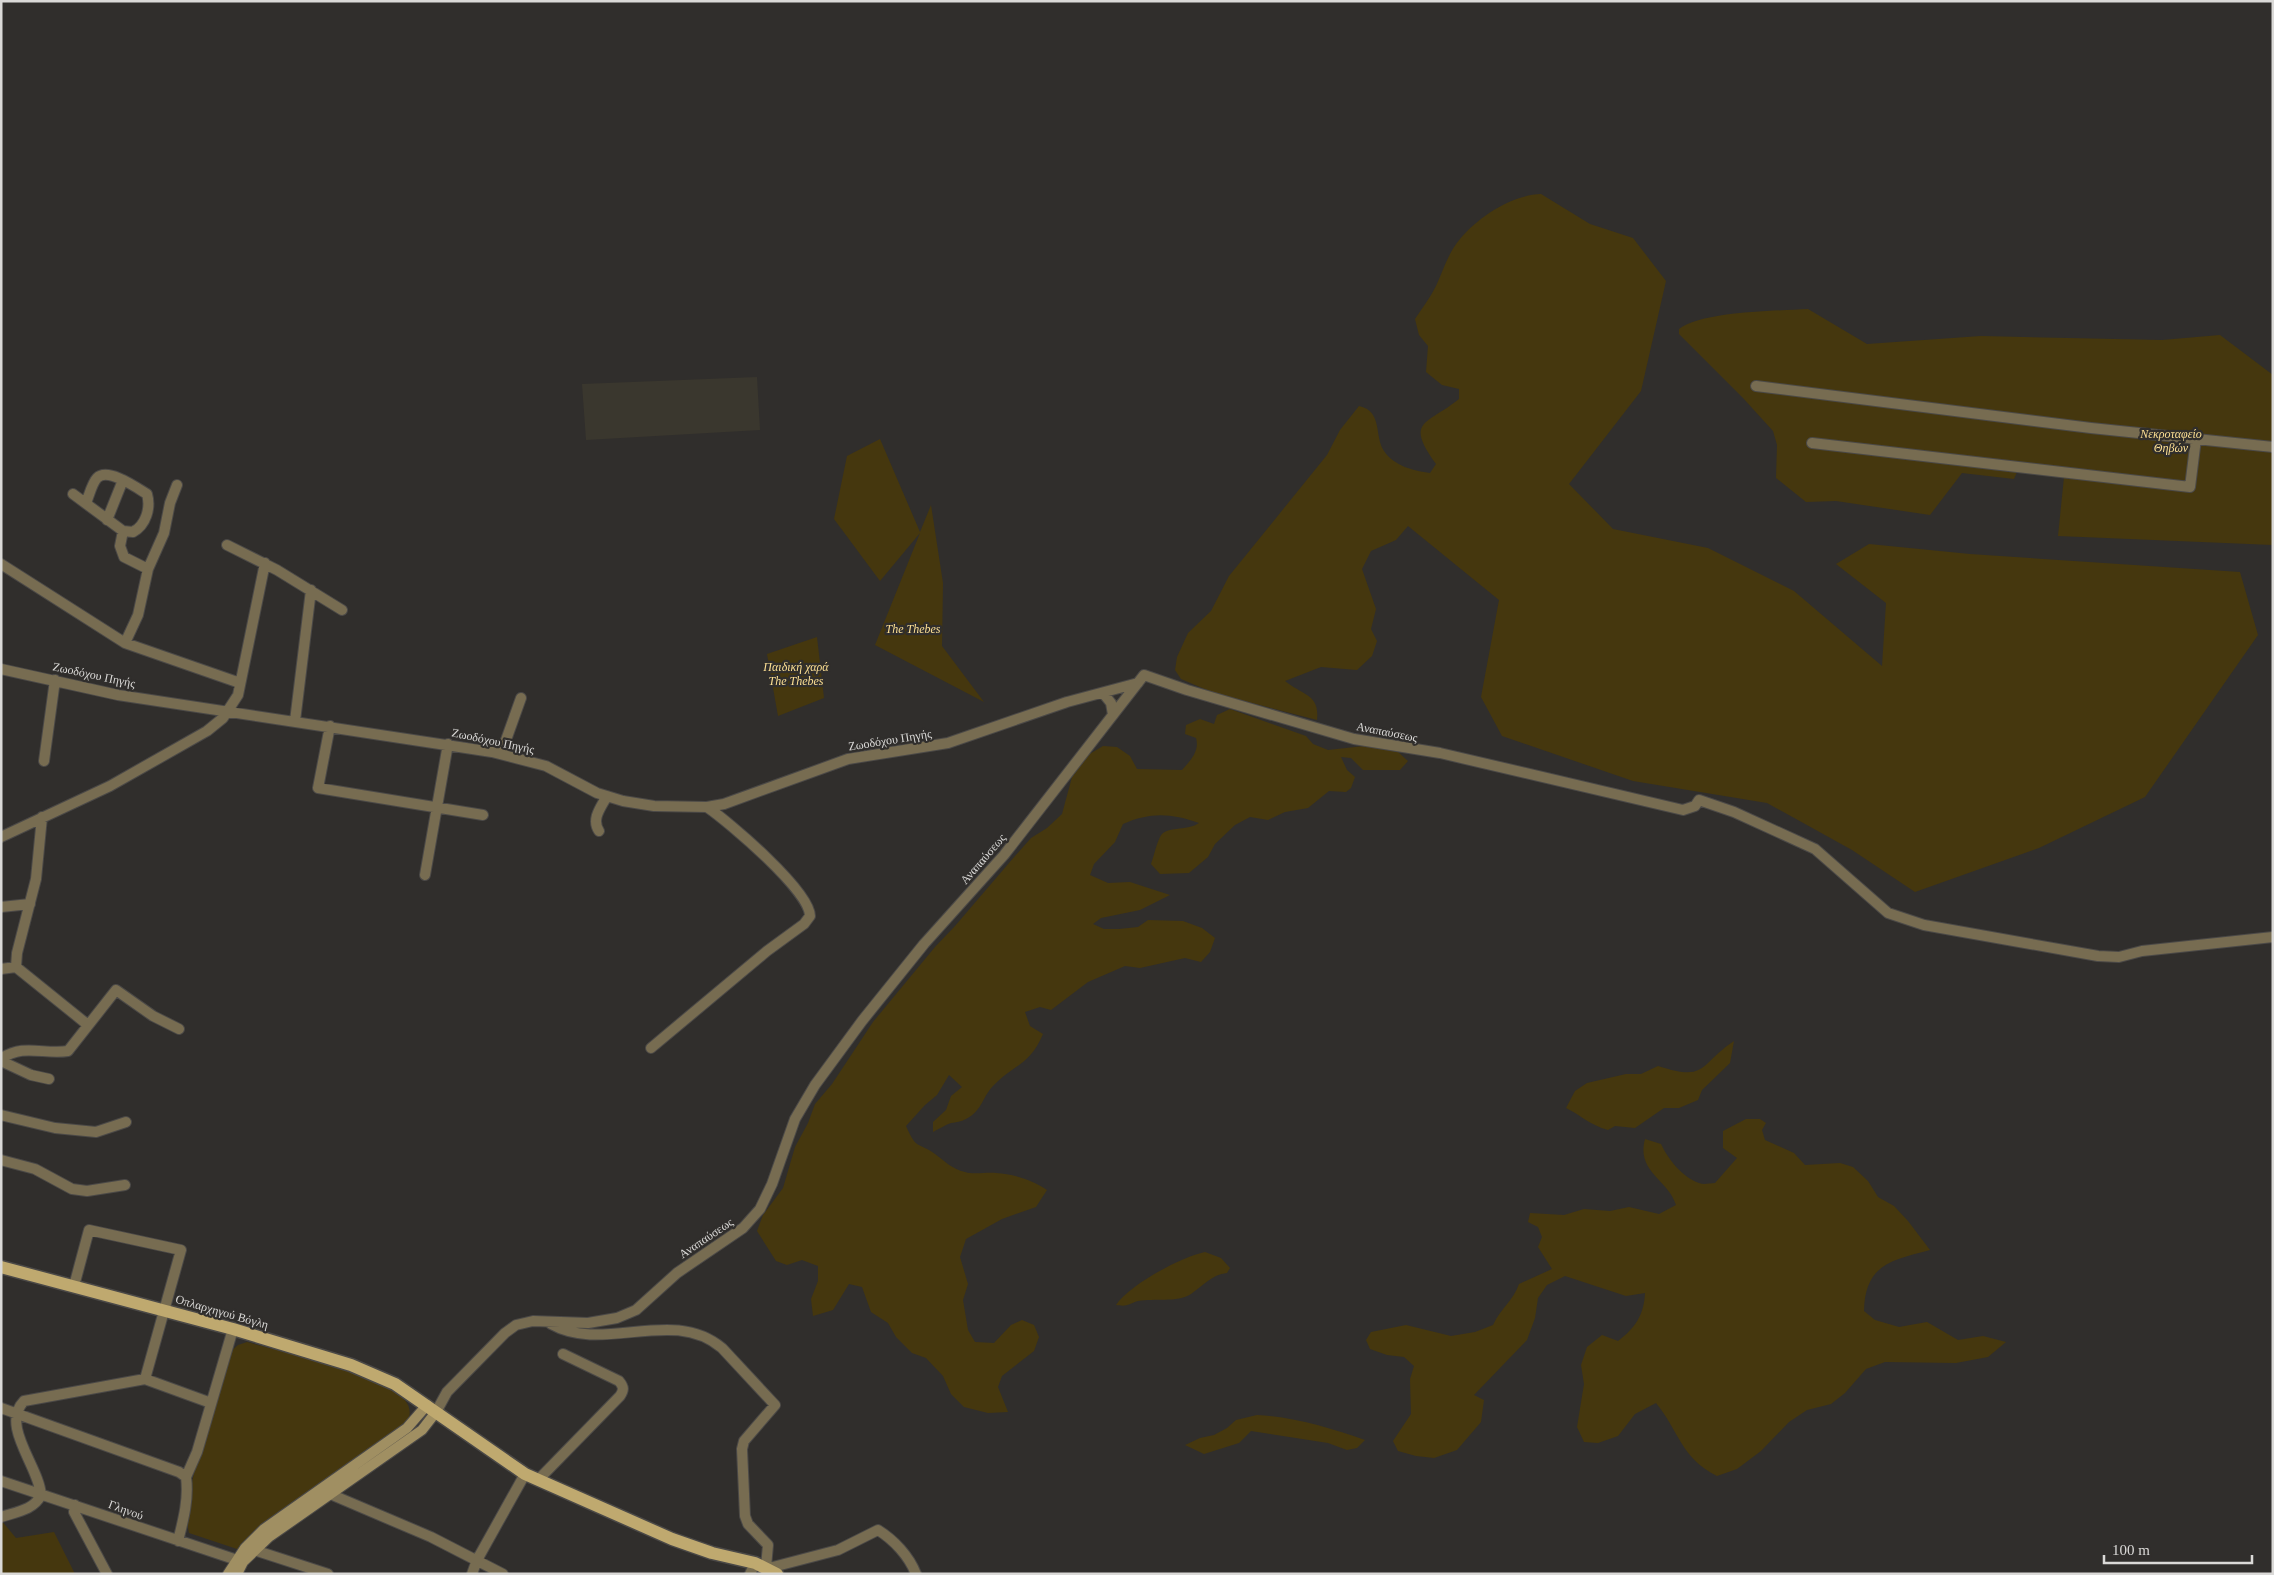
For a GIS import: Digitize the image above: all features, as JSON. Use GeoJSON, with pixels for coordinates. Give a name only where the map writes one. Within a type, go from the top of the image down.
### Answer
{"type":"FeatureCollection","features":[{"type":"Feature","properties":{"kind":"main road","name":"Οπλαρχηγού Βόγλη"},"geometry":{"type":"LineString","coordinates":[[1,1267],[233,1329],[351,1365],[395,1384],[525,1474],[672,1538],[763,1569]]}},
{"type":"Feature","properties":{"kind":"street"},"geometry":{"type":"LineString","coordinates":[[1756,386],[2273,447]]}},
{"type":"Feature","properties":{"kind":"street"},"geometry":{"type":"LineString","coordinates":[[1812,443],[2190,487],[2196,439]]}},
{"type":"Feature","properties":{"kind":"street"},"geometry":{"type":"LineString","coordinates":[[73,494],[123,531],[132,532],[144,522],[149,499],[147,494],[110,474],[96,478],[86,503]]}},
{"type":"Feature","properties":{"kind":"street"},"geometry":{"type":"LineString","coordinates":[[107,520],[123,480]]}},
{"type":"Feature","properties":{"kind":"street"},"geometry":{"type":"LineString","coordinates":[[125,643],[138,615],[148,569],[164,533],[170,503],[177,485]]}},
{"type":"Feature","properties":{"kind":"street"},"geometry":{"type":"LineString","coordinates":[[123,531],[120,546],[124,557],[148,569]]}},
{"type":"Feature","properties":{"kind":"street"},"geometry":{"type":"LineString","coordinates":[[228,545],[265,563],[342,610]]}},
{"type":"Feature","properties":{"kind":"street"},"geometry":{"type":"LineString","coordinates":[[1,837],[110,786],[217,724],[230,710],[238,695],[265,563]]}},
{"type":"Feature","properties":{"kind":"street"},"geometry":{"type":"LineString","coordinates":[[1,564],[125,643],[240,683]]}},
{"type":"Feature","properties":{"kind":"street"},"geometry":{"type":"LineString","coordinates":[[295,721],[311,590]]}},
{"type":"Feature","properties":{"kind":"street","name":"Ζωοδόχου Πηγής"},"geometry":{"type":"LineString","coordinates":[[1,669],[118,695],[230,710],[501,754],[546,766],[597,793],[607,796],[654,806],[707,807],[724,804],[848,759],[948,743],[1068,702],[1138,683]]}},
{"type":"Feature","properties":{"kind":"street","name":"Αναπαύσεως"},"geometry":{"type":"LineString","coordinates":[[431,1409],[505,1333],[516,1325],[533,1321],[588,1323],[617,1318],[636,1310],[677,1272],[743,1228],[760,1209],[772,1184],[796,1119],[815,1085],[862,1021],[924,944],[1004,855],[1144,675],[1196,693],[1354,738],[1440,753],[1683,810],[1695,806],[1699,800],[1734,812],[1815,849],[1888,913],[1924,925],[2098,956],[2119,957],[2142,951],[2273,937]]}},
{"type":"Feature","properties":{"kind":"street"},"geometry":{"type":"LineString","coordinates":[[44,760],[55,680]]}},
{"type":"Feature","properties":{"kind":"street"},"geometry":{"type":"LineString","coordinates":[[1103,693],[1111,702],[1113,715]]}},
{"type":"Feature","properties":{"kind":"street"},"geometry":{"type":"LineString","coordinates":[[501,754],[521,698]]}},
{"type":"Feature","properties":{"kind":"street"},"geometry":{"type":"LineString","coordinates":[[330,726],[318,788],[437,809],[483,815]]}},
{"type":"Feature","properties":{"kind":"street"},"geometry":{"type":"LineString","coordinates":[[425,875],[448,744]]}},
{"type":"Feature","properties":{"kind":"street"},"geometry":{"type":"LineString","coordinates":[[598,831],[595,825],[596,818],[607,796]]}},
{"type":"Feature","properties":{"kind":"street"},"geometry":{"type":"LineString","coordinates":[[650,1048],[767,951],[804,924],[810,916],[810,909],[803,898],[764,855],[707,807]]}},
{"type":"Feature","properties":{"kind":"street"},"geometry":{"type":"LineString","coordinates":[[16,968],[17,953],[36,879],[42,817]]}},
{"type":"Feature","properties":{"kind":"street"},"geometry":{"type":"LineString","coordinates":[[1,908],[30,904]]}},
{"type":"Feature","properties":{"kind":"street"},"geometry":{"type":"LineString","coordinates":[[1,969],[16,968],[88,1025]]}},
{"type":"Feature","properties":{"kind":"street"},"geometry":{"type":"LineString","coordinates":[[49,1079],[31,1074],[1,1060],[11,1052],[21,1050],[68,1051],[116,990],[153,1016],[179,1028]]}},
{"type":"Feature","properties":{"kind":"street"},"geometry":{"type":"LineString","coordinates":[[1,1115],[55,1128],[96,1132],[126,1122]]}},
{"type":"Feature","properties":{"kind":"street"},"geometry":{"type":"LineString","coordinates":[[1,1160],[34,1169],[72,1189],[87,1191],[125,1185]]}},
{"type":"Feature","properties":{"kind":"street"},"geometry":{"type":"LineString","coordinates":[[74,1286],[89,1230],[181,1250],[145,1379]]}},
{"type":"Feature","properties":{"kind":"street"},"geometry":{"type":"LineString","coordinates":[[548,1322],[567,1332],[591,1336],[659,1329],[685,1330],[702,1335],[722,1348],[775,1405],[746,1436],[742,1449],[745,1516],[748,1524],[768,1545],[763,1569],[838,1550],[878,1530],[890,1538],[918,1572]]}},
{"type":"Feature","properties":{"kind":"street"},"geometry":{"type":"LineString","coordinates":[[178,1541],[185,1509],[186,1478],[197,1452],[233,1329]]}},
{"type":"Feature","properties":{"kind":"street"},"geometry":{"type":"LineString","coordinates":[[538,1480],[623,1391],[623,1386],[619,1381],[563,1354]]}},
{"type":"Feature","properties":{"kind":"street"},"geometry":{"type":"LineString","coordinates":[[1,1517],[32,1507],[38,1502],[41,1495],[38,1482],[11,1430],[13,1412],[24,1401],[145,1379],[211,1403]]}},
{"type":"Feature","properties":{"kind":"street"},"geometry":{"type":"LineString","coordinates":[[1,1408],[167,1466],[186,1478]]}},
{"type":"Feature","properties":{"kind":"street"},"geometry":{"type":"LineString","coordinates":[[228,1574],[264,1529],[323,1495],[422,1430],[431,1409]]}},
{"type":"Feature","properties":{"kind":"street"},"geometry":{"type":"LineString","coordinates":[[472,1574],[477,1560],[525,1474]]}},
{"type":"Feature","properties":{"kind":"street","name":"Γληνού"},"geometry":{"type":"LineString","coordinates":[[1,1481],[239,1561]]}},
{"type":"Feature","properties":{"kind":"street"},"geometry":{"type":"LineString","coordinates":[[237,1574],[239,1561],[323,1495]]}},
{"type":"Feature","properties":{"kind":"street"},"geometry":{"type":"LineString","coordinates":[[323,1495],[431,1537],[503,1574]]}},
{"type":"Feature","properties":{"kind":"street"},"geometry":{"type":"LineString","coordinates":[[75,1505],[74,1512],[107,1574]]}},
{"type":"Feature","properties":{"kind":"street"},"geometry":{"type":"LineString","coordinates":[[254,1550],[328,1574]]}},
{"type":"Feature","properties":{"kind":"shaded area"},"geometry":{"type":"Polygon","coordinates":[[[757,377],[760,430],[586,440],[582,384],[757,377]]]}},
{"type":"Feature","properties":{"kind":"green space"},"geometry":{"type":"Polygon","coordinates":[[[1541,194],[1590,224],[1633,238],[1666,281],[1641,391],[1569,484],[1613,529],[1708,548],[1794,591],[1882,666],[1886,603],[1836,564],[1869,544],[1970,554],[2240,572],[2258,635],[2145,797],[2039,848],[1915,892],[1852,850],[1767,803],[1633,781],[1502,736],[1481,697],[1499,600],[1408,526],[1396,540],[1371,551],[1362,569],[1376,609],[1371,629],[1377,641],[1372,656],[1357,670],[1321,667],[1285,681],[1313,700],[1316,705],[1317,720],[1214,693],[1181,679],[1175,670],[1177,657],[1188,633],[1211,611],[1229,576],[1327,455],[1340,430],[1359,406],[1367,409],[1375,418],[1381,445],[1388,456],[1405,467],[1430,473],[1436,464],[1426,450],[1421,431],[1429,419],[1459,399],[1459,389],[1442,385],[1426,372],[1428,346],[1419,335],[1415,319],[1434,290],[1452,250],[1477,222],[1497,208],[1519,198],[1541,194]]]}},
{"type":"Feature","properties":{"kind":"green space","name":"Νεκροταφείο Θηβών"},"geometry":{"type":"Polygon","coordinates":[[[1808,309],[1867,344],[1981,336],[2162,340],[2220,335],[2273,375],[2273,545],[2058,536],[2064,477],[2017,472],[2014,479],[1962,473],[1930,515],[1836,501],[1806,502],[1776,478],[1777,445],[1773,431],[1679,334],[1679,329],[1690,323],[1722,315],[1808,309]]]}},
{"type":"Feature","properties":{"kind":"green space","name":"The Thebes"},"geometry":{"type":"Polygon","coordinates":[[[880,439],[920,532],[931,505],[943,583],[942,646],[984,702],[875,645],[920,533],[880,581],[834,519],[847,456],[880,439]]]}},
{"type":"Feature","properties":{"kind":"green space","name":"Παιδική χαρά The Thebes"},"geometry":{"type":"Polygon","coordinates":[[[817,637],[824,698],[778,716],[767,654],[817,637]]]}},
{"type":"Feature","properties":{"kind":"green space"},"geometry":{"type":"Polygon","coordinates":[[[1230,709],[1306,736],[1313,744],[1328,750],[1364,746],[1398,752],[1408,761],[1400,770],[1363,770],[1351,758],[1341,757],[1347,770],[1355,777],[1351,788],[1346,792],[1329,791],[1308,808],[1285,812],[1268,820],[1250,817],[1235,825],[1215,844],[1208,857],[1189,873],[1160,874],[1151,864],[1163,833],[1194,826],[1199,823],[1179,817],[1161,815],[1142,817],[1123,824],[1115,842],[1094,864],[1090,875],[1108,883],[1130,882],[1170,895],[1140,910],[1101,918],[1093,924],[1104,929],[1119,929],[1138,927],[1148,920],[1183,921],[1202,928],[1215,938],[1210,952],[1201,962],[1185,958],[1140,968],[1125,966],[1088,982],[1051,1010],[1040,1007],[1025,1012],[1030,1026],[1043,1034],[1038,1044],[1022,1063],[1002,1077],[972,1115],[933,1132],[933,1122],[946,1110],[951,1096],[962,1087],[949,1075],[937,1095],[906,1126],[915,1142],[956,1169],[969,1173],[996,1173],[1016,1176],[1036,1183],[1047,1190],[1036,1207],[1002,1219],[966,1239],[960,1257],[968,1284],[963,1300],[968,1330],[975,1342],[994,1343],[1011,1325],[1022,1320],[1034,1325],[1039,1337],[1034,1351],[1002,1376],[998,1387],[1008,1412],[988,1413],[964,1407],[951,1394],[943,1376],[926,1358],[912,1353],[896,1337],[888,1323],[871,1312],[862,1287],[849,1284],[833,1310],[813,1316],[811,1299],[818,1281],[818,1266],[802,1260],[787,1265],[776,1261],[757,1231],[763,1215],[783,1188],[795,1147],[808,1123],[815,1104],[832,1084],[873,1022],[935,947],[1031,838],[1047,828],[1062,814],[1072,777],[1088,755],[1103,746],[1117,747],[1130,756],[1137,769],[1182,770],[1194,755],[1197,747],[1196,738],[1185,734],[1186,725],[1200,719],[1214,724],[1217,715],[1230,709]]]}},
{"type":"Feature","properties":{"kind":"green space"},"geometry":{"type":"Polygon","coordinates":[[[1734,1041],[1730,1063],[1702,1090],[1698,1100],[1679,1108],[1664,1108],[1635,1128],[1615,1126],[1608,1130],[1591,1123],[1566,1108],[1575,1091],[1587,1083],[1626,1074],[1641,1074],[1658,1066],[1674,1071],[1695,1071],[1707,1064],[1734,1041]]]}},
{"type":"Feature","properties":{"kind":"green space"},"geometry":{"type":"Polygon","coordinates":[[[1746,1119],[1760,1119],[1766,1123],[1762,1130],[1765,1140],[1794,1153],[1805,1165],[1840,1163],[1853,1167],[1868,1181],[1878,1197],[1894,1206],[1908,1221],[1930,1250],[1893,1261],[1875,1274],[1869,1283],[1864,1311],[1875,1320],[1899,1327],[1927,1322],[1958,1340],[1983,1336],[2006,1342],[1988,1357],[1956,1363],[1885,1362],[1866,1369],[1845,1393],[1831,1404],[1807,1410],[1789,1422],[1761,1451],[1737,1469],[1717,1476],[1705,1469],[1688,1452],[1656,1403],[1635,1414],[1618,1436],[1598,1443],[1584,1442],[1577,1427],[1584,1384],[1581,1365],[1587,1347],[1602,1335],[1618,1341],[1624,1336],[1638,1320],[1643,1308],[1645,1293],[1626,1296],[1565,1276],[1547,1285],[1538,1298],[1535,1318],[1527,1340],[1474,1395],[1484,1400],[1481,1422],[1457,1450],[1434,1458],[1398,1451],[1393,1441],[1411,1414],[1410,1379],[1414,1366],[1404,1357],[1387,1355],[1370,1349],[1366,1340],[1371,1332],[1406,1325],[1451,1336],[1475,1332],[1493,1325],[1514,1295],[1519,1284],[1552,1269],[1538,1247],[1542,1237],[1538,1227],[1528,1222],[1530,1213],[1564,1215],[1584,1209],[1610,1211],[1629,1207],[1659,1214],[1676,1205],[1667,1188],[1654,1175],[1645,1160],[1643,1150],[1645,1139],[1661,1144],[1667,1156],[1676,1167],[1693,1180],[1703,1184],[1715,1183],[1737,1158],[1723,1148],[1723,1131],[1746,1119]]]}},
{"type":"Feature","properties":{"kind":"green space"},"geometry":{"type":"Polygon","coordinates":[[[1205,1252],[1221,1258],[1230,1268],[1227,1273],[1212,1278],[1185,1297],[1144,1300],[1126,1305],[1116,1305],[1132,1289],[1156,1273],[1205,1252]]]}},
{"type":"Feature","properties":{"kind":"green space"},"geometry":{"type":"Polygon","coordinates":[[[247,1342],[335,1367],[383,1385],[400,1395],[408,1405],[410,1413],[408,1420],[399,1432],[240,1550],[189,1533],[188,1516],[195,1470],[230,1352],[238,1345],[247,1342]]]}},
{"type":"Feature","properties":{"kind":"green space"},"geometry":{"type":"Polygon","coordinates":[[[1257,1415],[1312,1424],[1365,1440],[1357,1448],[1347,1450],[1328,1443],[1251,1431],[1239,1443],[1204,1454],[1185,1445],[1200,1438],[1214,1435],[1227,1428],[1236,1420],[1257,1415]]]}},
{"type":"Feature","properties":{"kind":"green space"},"geometry":{"type":"Polygon","coordinates":[[[1,1520],[16,1538],[54,1532],[75,1574],[1,1574],[1,1520]]]}}]}
